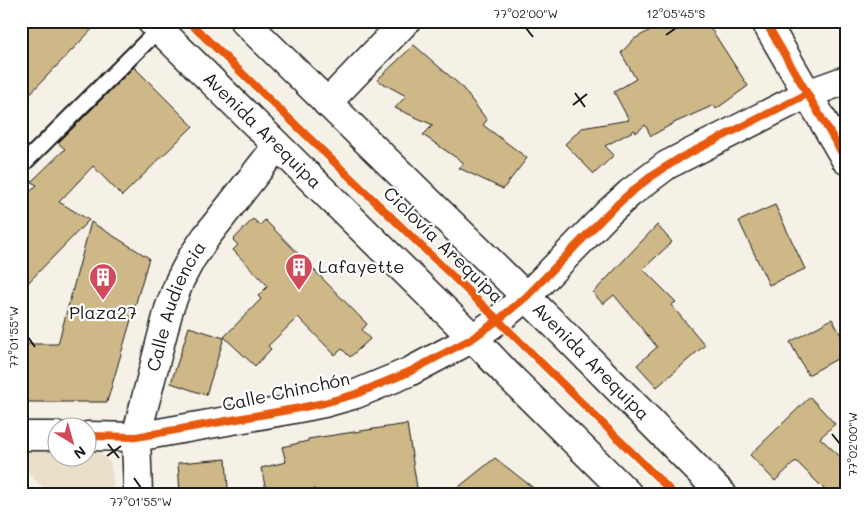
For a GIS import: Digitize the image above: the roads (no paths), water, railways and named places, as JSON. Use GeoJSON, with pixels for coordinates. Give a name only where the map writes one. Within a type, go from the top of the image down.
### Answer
{"type":"FeatureCollection","features":[{"type":"Feature","properties":{"kind":"street","name":"Avenida Arequipa"},"geometry":{"type":"LineString","coordinates":[[244,21],[526,297],[722,494]]}},
{"type":"Feature","properties":{"kind":"street"},"geometry":{"type":"LineString","coordinates":[[327,103],[406,21]]}},
{"type":"Feature","properties":{"kind":"street"},"geometry":{"type":"LineString","coordinates":[[765,21],[846,160]]}},
{"type":"Feature","properties":{"kind":"street","name":"Avenida Arequipa"},"geometry":{"type":"LineString","coordinates":[[155,25],[473,338],[628,494]]}},
{"type":"Feature","properties":{"kind":"street","name":"Calle Chinchón"},"geometry":{"type":"LineString","coordinates":[[98,436],[136,437],[294,409],[356,394],[409,372],[473,338],[498,320],[526,297],[608,213],[653,175],[680,158],[807,94],[846,80]]}},
{"type":"Feature","properties":{"kind":"street","name":"Calle Audiencia"},"geometry":{"type":"LineString","coordinates":[[138,494],[136,437],[169,309],[180,280],[206,237],[277,146]]}},
{"type":"Feature","properties":{"kind":"street"},"geometry":{"type":"LineString","coordinates":[[21,436],[48,436]]}},
{"type":"Feature","properties":{"kind":"lane"},"geometry":{"type":"LineString","coordinates":[[21,166],[155,25]]}},
{"type":"Feature","properties":{"kind":"place","name":"Lafayette"},"geometry":{"type":"Point","coordinates":[299,291]}},
{"type":"Feature","properties":{"kind":"place","name":"Plaza27"},"geometry":{"type":"Point","coordinates":[103,301]}}]}
